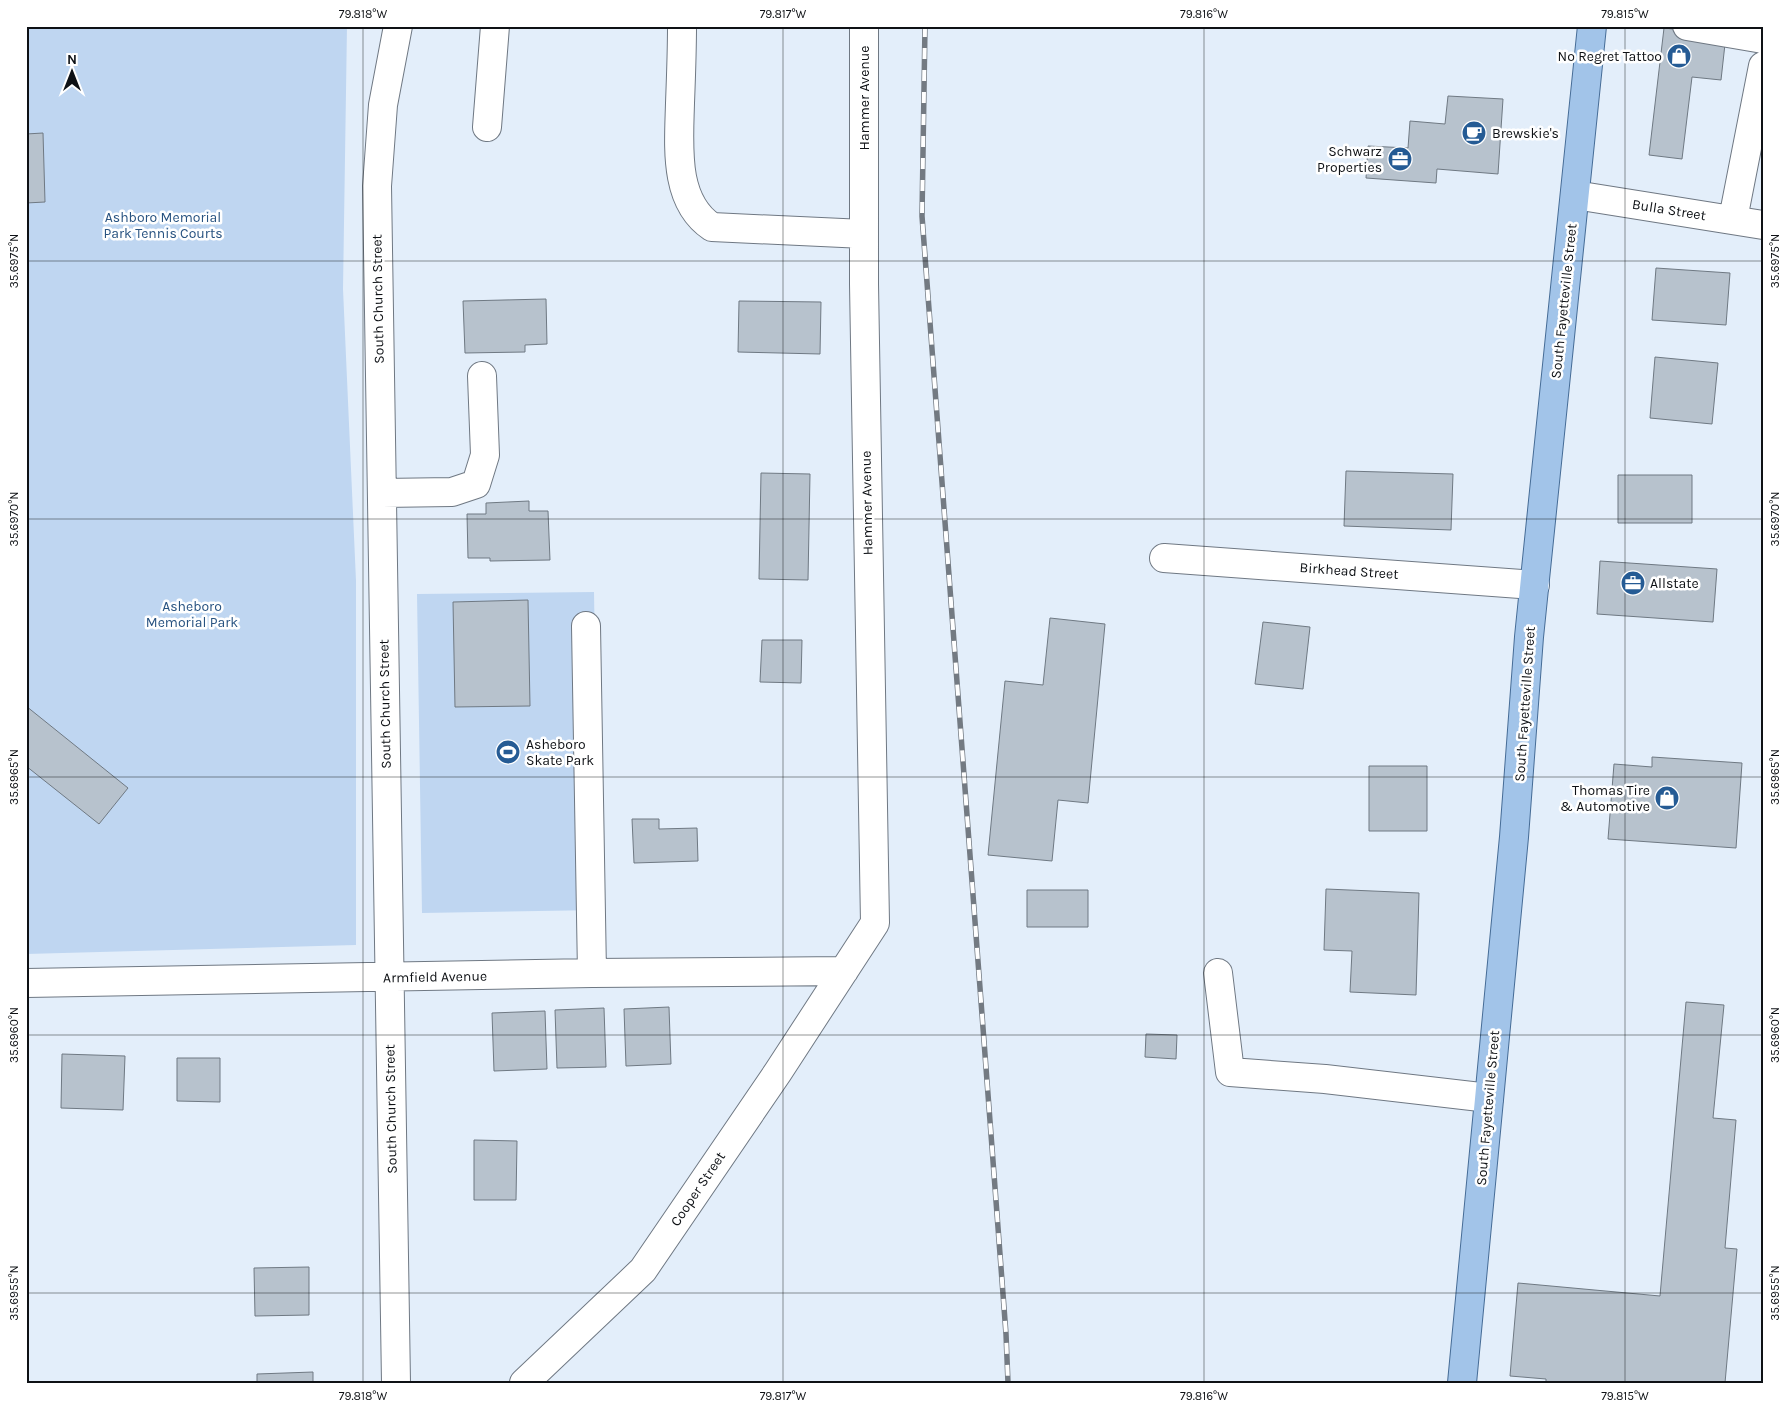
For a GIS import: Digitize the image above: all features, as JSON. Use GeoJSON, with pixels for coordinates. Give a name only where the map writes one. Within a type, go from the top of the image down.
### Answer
{"type":"FeatureCollection","features":[{"type":"Feature","properties":{"kind":"main road","name":"South Fayetteville Street"},"geometry":{"type":"LineString","coordinates":[[1462,1383],[1514,837],[1535,585],[1592,26]]}},
{"type":"Feature","properties":{"kind":"street","name":"South Church Street"},"geometry":{"type":"LineString","coordinates":[[396,1383],[377,186],[383,106],[398,26]]}},
{"type":"Feature","properties":{"kind":"street"},"geometry":{"type":"LineString","coordinates":[[487,127],[495,26]]}},
{"type":"Feature","properties":{"kind":"street"},"geometry":{"type":"LineString","coordinates":[[682,26],[679,151],[683,182],[691,204],[701,220],[712,227],[864,234]]}},
{"type":"Feature","properties":{"kind":"street","name":"Hammer Avenue"},"geometry":{"type":"LineString","coordinates":[[844,971],[875,923],[864,234],[864,26]]}},
{"type":"Feature","properties":{"kind":"street"},"geometry":{"type":"LineString","coordinates":[[1688,26],[1763,39]]}},
{"type":"Feature","properties":{"kind":"street"},"geometry":{"type":"LineString","coordinates":[[1733,220],[1763,66]]}},
{"type":"Feature","properties":{"kind":"street","name":"Bulla Street"},"geometry":{"type":"LineString","coordinates":[[1576,195],[1763,225]]}},
{"type":"Feature","properties":{"kind":"street"},"geometry":{"type":"LineString","coordinates":[[382,493],[452,492],[476,484],[485,455],[482,376]]}},
{"type":"Feature","properties":{"kind":"street","name":"Birkhead Street"},"geometry":{"type":"LineString","coordinates":[[1164,558],[1535,585]]}},
{"type":"Feature","properties":{"kind":"street"},"geometry":{"type":"LineString","coordinates":[[586,626],[592,973]]}},
{"type":"Feature","properties":{"kind":"street","name":"Armfield Avenue"},"geometry":{"type":"LineString","coordinates":[[26,983],[592,973],[844,971]]}},
{"type":"Feature","properties":{"kind":"street","name":"Cooper Street"},"geometry":{"type":"LineString","coordinates":[[524,1383],[643,1270],[778,1072],[844,971]]}},
{"type":"Feature","properties":{"kind":"street"},"geometry":{"type":"LineString","coordinates":[[1218,973],[1230,1072],[1325,1079],[1489,1098]]}},
{"type":"Feature","properties":{"kind":"green space","name":"Asheboro Memorial Park"},"geometry":{"type":"Polygon","coordinates":[[[26,26],[347,26],[343,289],[356,581],[356,945],[26,954],[26,26]]]}},
{"type":"Feature","properties":{"kind":"green space","name":"Asheboro Skate Park"},"geometry":{"type":"Polygon","coordinates":[[[594,592],[599,910],[422,913],[417,594],[594,592]]]}},
{"type":"Feature","properties":{"kind":"building"},"geometry":{"type":"Polygon","coordinates":[[[1664,28],[1726,35],[1721,80],[1692,77],[1682,159],[1649,155],[1664,28]]]}},
{"type":"Feature","properties":{"kind":"building"},"geometry":{"type":"Polygon","coordinates":[[[1448,96],[1503,99],[1498,174],[1437,169],[1436,183],[1366,178],[1368,146],[1408,148],[1410,121],[1445,124],[1448,96]]]}},
{"type":"Feature","properties":{"kind":"building"},"geometry":{"type":"Polygon","coordinates":[[[43,133],[45,202],[26,203],[26,134],[43,133]]]}},
{"type":"Feature","properties":{"kind":"building"},"geometry":{"type":"Polygon","coordinates":[[[1656,268],[1730,273],[1726,325],[1652,320],[1656,268]]]}},
{"type":"Feature","properties":{"kind":"building"},"geometry":{"type":"Polygon","coordinates":[[[546,299],[547,344],[525,345],[525,352],[465,353],[463,301],[546,299]]]}},
{"type":"Feature","properties":{"kind":"building"},"geometry":{"type":"Polygon","coordinates":[[[739,301],[821,302],[820,354],[738,352],[739,301]]]}},
{"type":"Feature","properties":{"kind":"building"},"geometry":{"type":"Polygon","coordinates":[[[1655,357],[1718,363],[1712,424],[1650,418],[1655,357]]]}},
{"type":"Feature","properties":{"kind":"building"},"geometry":{"type":"Polygon","coordinates":[[[1346,471],[1453,474],[1451,530],[1344,526],[1346,471]]]}},
{"type":"Feature","properties":{"kind":"building"},"geometry":{"type":"Polygon","coordinates":[[[761,473],[810,474],[808,580],[759,579],[761,473]]]}},
{"type":"Feature","properties":{"kind":"building"},"geometry":{"type":"Polygon","coordinates":[[[1618,475],[1692,475],[1692,523],[1618,523],[1618,475]]]}},
{"type":"Feature","properties":{"kind":"building"},"geometry":{"type":"Polygon","coordinates":[[[529,501],[529,511],[548,511],[550,560],[490,561],[490,558],[468,558],[467,514],[486,514],[486,503],[529,501]]]}},
{"type":"Feature","properties":{"kind":"building"},"geometry":{"type":"Polygon","coordinates":[[[1600,561],[1717,569],[1713,622],[1597,614],[1600,561]]]}},
{"type":"Feature","properties":{"kind":"building"},"geometry":{"type":"Polygon","coordinates":[[[528,600],[530,706],[455,707],[453,602],[528,600]]]}},
{"type":"Feature","properties":{"kind":"building"},"geometry":{"type":"Polygon","coordinates":[[[1050,618],[1105,624],[1088,803],[1058,800],[1052,861],[988,855],[1005,681],[1043,685],[1050,618]]]}},
{"type":"Feature","properties":{"kind":"building"},"geometry":{"type":"Polygon","coordinates":[[[1263,622],[1310,627],[1303,689],[1255,684],[1263,622]]]}},
{"type":"Feature","properties":{"kind":"building"},"geometry":{"type":"Polygon","coordinates":[[[762,640],[802,640],[801,683],[760,682],[762,640]]]}},
{"type":"Feature","properties":{"kind":"building"},"geometry":{"type":"Polygon","coordinates":[[[26,706],[128,788],[99,824],[26,766],[26,706]]]}},
{"type":"Feature","properties":{"kind":"building"},"geometry":{"type":"Polygon","coordinates":[[[1652,757],[1742,763],[1736,848],[1608,839],[1614,764],[1652,767],[1652,757]]]}},
{"type":"Feature","properties":{"kind":"building"},"geometry":{"type":"Polygon","coordinates":[[[1369,766],[1427,766],[1427,831],[1369,831],[1369,766]]]}},
{"type":"Feature","properties":{"kind":"building"},"geometry":{"type":"Polygon","coordinates":[[[632,819],[659,819],[659,829],[697,828],[698,861],[634,863],[632,819]]]}},
{"type":"Feature","properties":{"kind":"building"},"geometry":{"type":"Polygon","coordinates":[[[1326,889],[1419,893],[1416,995],[1350,992],[1352,951],[1324,950],[1326,889]]]}},
{"type":"Feature","properties":{"kind":"building"},"geometry":{"type":"Polygon","coordinates":[[[1027,890],[1088,890],[1088,927],[1027,927],[1027,890]]]}},
{"type":"Feature","properties":{"kind":"building"},"geometry":{"type":"Polygon","coordinates":[[[1686,1002],[1724,1005],[1713,1118],[1736,1120],[1725,1248],[1737,1249],[1725,1383],[1546,1383],[1546,1379],[1510,1376],[1518,1283],[1660,1296],[1686,1002]]]}},
{"type":"Feature","properties":{"kind":"building"},"geometry":{"type":"Polygon","coordinates":[[[669,1007],[671,1064],[626,1066],[624,1009],[669,1007]]]}},
{"type":"Feature","properties":{"kind":"building"},"geometry":{"type":"Polygon","coordinates":[[[604,1008],[606,1067],[557,1068],[555,1010],[604,1008]]]}},
{"type":"Feature","properties":{"kind":"building"},"geometry":{"type":"Polygon","coordinates":[[[545,1011],[547,1069],[494,1071],[492,1013],[545,1011]]]}},
{"type":"Feature","properties":{"kind":"building"},"geometry":{"type":"Polygon","coordinates":[[[1146,1034],[1177,1035],[1176,1059],[1145,1057],[1146,1034]]]}},
{"type":"Feature","properties":{"kind":"building"},"geometry":{"type":"Polygon","coordinates":[[[62,1054],[125,1056],[123,1110],[61,1108],[62,1054]]]}},
{"type":"Feature","properties":{"kind":"building"},"geometry":{"type":"Polygon","coordinates":[[[177,1058],[220,1058],[220,1102],[177,1101],[177,1058]]]}},
{"type":"Feature","properties":{"kind":"building"},"geometry":{"type":"Polygon","coordinates":[[[474,1140],[517,1141],[516,1200],[474,1200],[474,1140]]]}},
{"type":"Feature","properties":{"kind":"building"},"geometry":{"type":"Polygon","coordinates":[[[309,1267],[309,1315],[255,1316],[254,1268],[309,1267]]]}},
{"type":"Feature","properties":{"kind":"building"},"geometry":{"type":"Polygon","coordinates":[[[313,1372],[313,1383],[257,1383],[257,1374],[313,1372]]]}},
{"type":"Feature","properties":{"kind":"railway"},"geometry":{"type":"LineString","coordinates":[[925,26],[922,216],[1006,1334],[1008,1383]]}},
{"type":"Feature","properties":{"kind":"place","name":"No Regret Tattoo"},"geometry":{"type":"Point","coordinates":[1679,56]}},
{"type":"Feature","properties":{"kind":"place","name":"Brewskie's"},"geometry":{"type":"Point","coordinates":[1474,133]}},
{"type":"Feature","properties":{"kind":"place","name":"Schwarz Properties"},"geometry":{"type":"Point","coordinates":[1400,159]}},
{"type":"Feature","properties":{"kind":"place","name":"Allstate"},"geometry":{"type":"Point","coordinates":[1633,583]}},
{"type":"Feature","properties":{"kind":"place","name":"Asheboro Skate Park"},"geometry":{"type":"Point","coordinates":[508,752]}},
{"type":"Feature","properties":{"kind":"place","name":"Thomas Tire & Automotive"},"geometry":{"type":"Point","coordinates":[1667,798]}},
{"type":"Feature","properties":{"kind":"park label","name":"Ashboro Memorial Park Tennis Courts"},"geometry":{"type":"Point","coordinates":[163,226]}}]}
